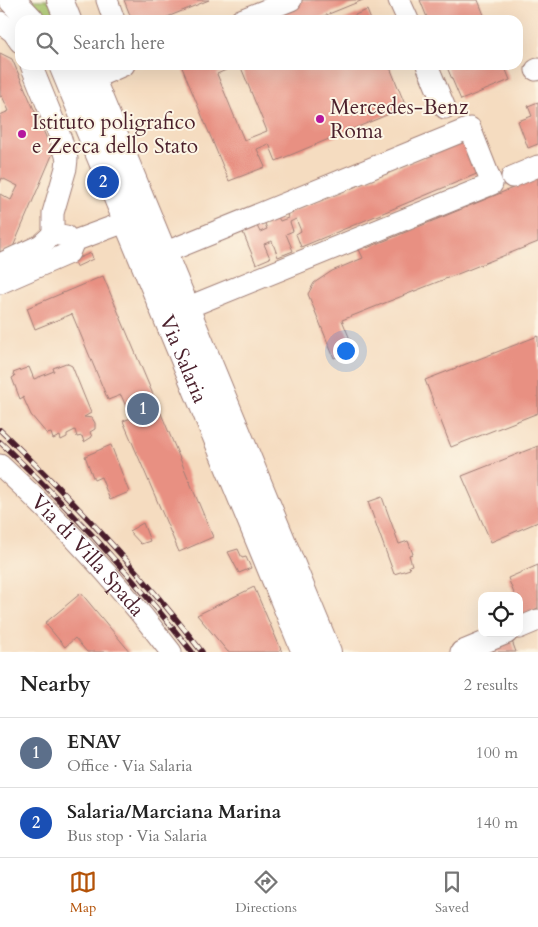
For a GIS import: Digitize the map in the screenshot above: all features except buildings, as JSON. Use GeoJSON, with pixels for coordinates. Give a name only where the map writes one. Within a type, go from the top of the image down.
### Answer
{"type":"FeatureCollection","features":[{"type":"Feature","properties":{"kind":"main road"},"geometry":{"type":"LineString","coordinates":[[12,0],[26,15]]}},
{"type":"Feature","properties":{"kind":"main road"},"geometry":{"type":"LineString","coordinates":[[60,0],[66,15]]}},
{"type":"Feature","properties":{"kind":"main road","name":"Via Salaria"},"geometry":{"type":"LineString","coordinates":[[64,70],[305,652]]}},
{"type":"Feature","properties":{"kind":"main road","name":"Via Salaria"},"geometry":{"type":"LineString","coordinates":[[89,72],[328,652]]}},
{"type":"Feature","properties":{"kind":"street"},"geometry":{"type":"LineString","coordinates":[[107,0],[112,15]]}},
{"type":"Feature","properties":{"kind":"street"},"geometry":{"type":"LineString","coordinates":[[254,15],[291,0]]}},
{"type":"Feature","properties":{"kind":"street"},"geometry":{"type":"LineString","coordinates":[[399,0],[406,15]]}},
{"type":"Feature","properties":{"kind":"street"},"geometry":{"type":"LineString","coordinates":[[0,22],[15,34]]}},
{"type":"Feature","properties":{"kind":"street"},"geometry":{"type":"LineString","coordinates":[[33,70],[61,139],[66,159],[66,168],[52,213],[53,234]]}},
{"type":"Feature","properties":{"kind":"street"},"geometry":{"type":"LineString","coordinates":[[429,70],[445,108]]}},
{"type":"Feature","properties":{"kind":"street"},"geometry":{"type":"LineString","coordinates":[[164,253],[470,128],[492,184],[186,308]]}},
{"type":"Feature","properties":{"kind":"street"},"geometry":{"type":"LineString","coordinates":[[512,177],[538,166]]}},
{"type":"Feature","properties":{"kind":"street"},"geometry":{"type":"LineString","coordinates":[[0,283],[69,253],[74,241],[128,221]]}},
{"type":"Feature","properties":{"kind":"street"},"geometry":{"type":"LineString","coordinates":[[53,234],[70,237],[74,241]]}},
{"type":"Feature","properties":{"kind":"street"},"geometry":{"type":"LineString","coordinates":[[0,264],[41,245],[53,234]]}},
{"type":"Feature","properties":{"kind":"street","name":"Via di Villa Spada"},"geometry":{"type":"LineString","coordinates":[[0,465],[49,511],[126,594],[171,652]]}},
{"type":"Feature","properties":{"kind":"street"},"geometry":{"type":"LineString","coordinates":[[523,626],[538,620]]}},
{"type":"Feature","properties":{"kind":"street"},"geometry":{"type":"LineString","coordinates":[[461,652],[497,637]]}},
{"type":"Feature","properties":{"kind":"green space"},"geometry":{"type":"Polygon","coordinates":[[[26,0],[54,0],[60,15],[40,15],[26,0]]]}},
{"type":"Feature","properties":{"kind":"railway"},"geometry":{"type":"LineString","coordinates":[[0,430],[54,483],[131,565],[202,652]]}},
{"type":"Feature","properties":{"kind":"railway"},"geometry":{"type":"LineString","coordinates":[[0,442],[100,543],[192,652]]}},
{"type":"Feature","properties":{"kind":"place","name":"Mercedes-Benz Roma"},"geometry":{"type":"Point","coordinates":[320,119]}},
{"type":"Feature","properties":{"kind":"place","name":"Istituto poligrafico e Zecca dello Stato"},"geometry":{"type":"Point","coordinates":[22,134]}},
{"type":"Feature","properties":{"kind":"place","name":"Salaria/Marciana Marina"},"geometry":{"type":"Point","coordinates":[103,182]}},
{"type":"Feature","properties":{"kind":"place","name":"ENAV"},"geometry":{"type":"Point","coordinates":[143,409]}}]}
